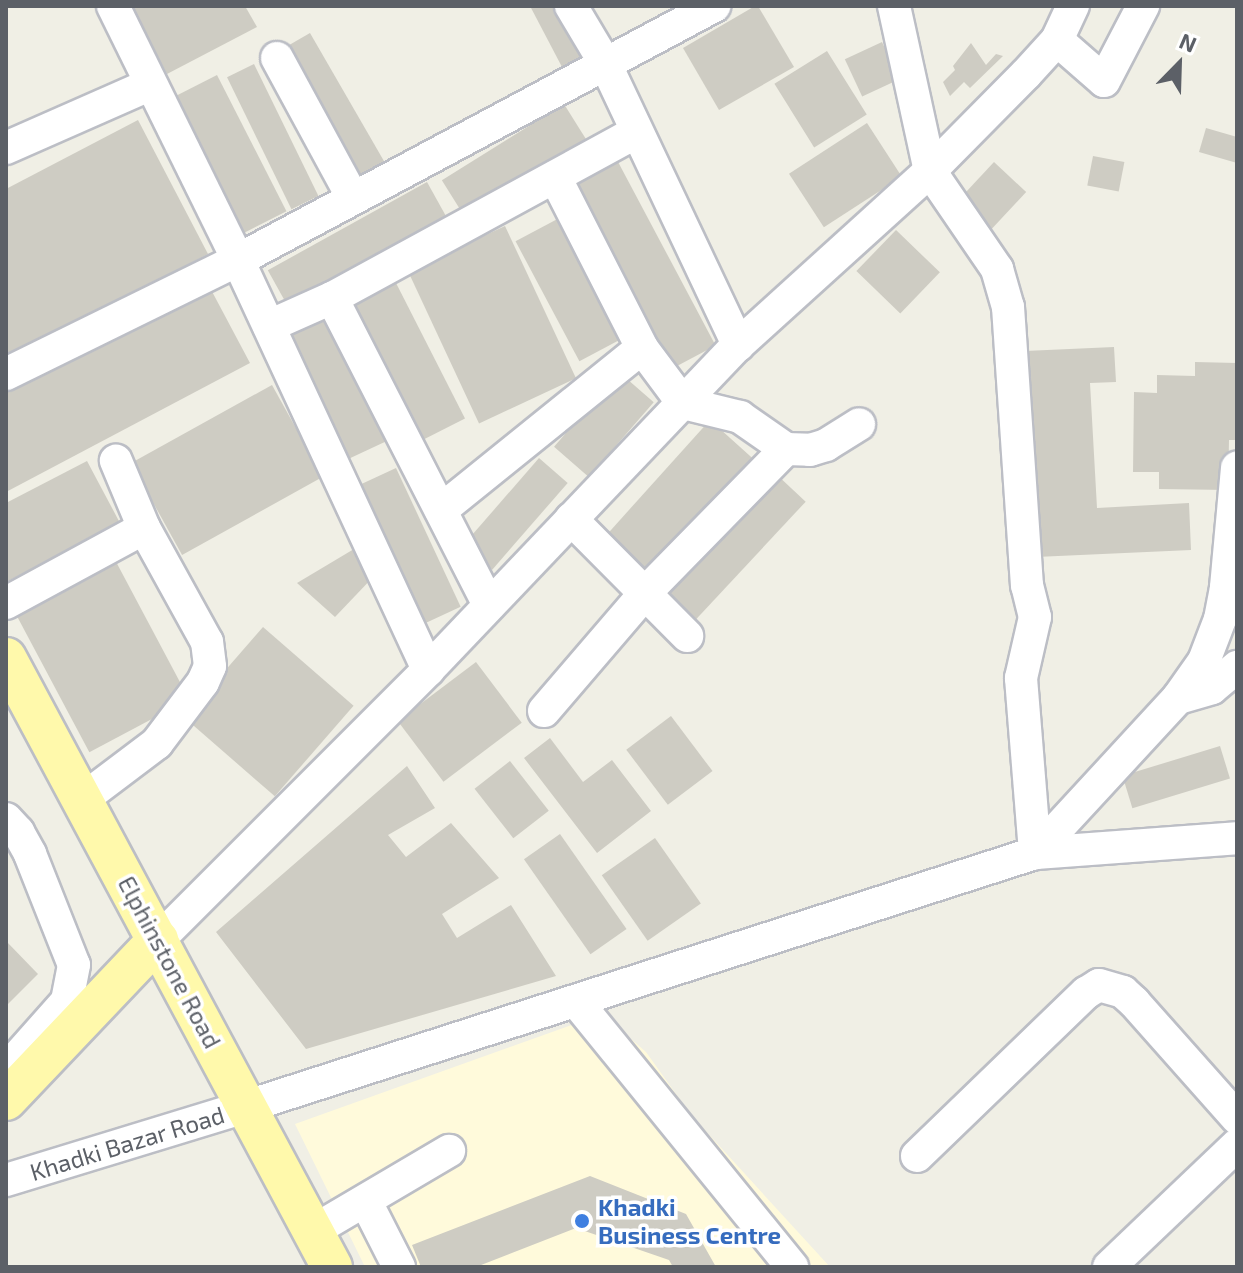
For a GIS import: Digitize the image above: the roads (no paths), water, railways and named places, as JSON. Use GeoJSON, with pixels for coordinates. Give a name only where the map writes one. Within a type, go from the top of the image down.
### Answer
{"type":"FeatureCollection","features":[{"type":"Feature","properties":{"kind":"main road","name":"Elphinstone Road"},"geometry":{"type":"LineString","coordinates":[[12,678],[83,799],[332,1267]]}},
{"type":"Feature","properties":{"kind":"main road"},"geometry":{"type":"LineString","coordinates":[[6,1100],[158,940]]}},
{"type":"Feature","properties":{"kind":"street"},"geometry":{"type":"LineString","coordinates":[[113,6],[238,260],[428,670]]}},
{"type":"Feature","properties":{"kind":"street"},"geometry":{"type":"LineString","coordinates":[[571,6],[605,63],[738,345]]}},
{"type":"Feature","properties":{"kind":"street"},"geometry":{"type":"LineString","coordinates":[[6,374],[238,260],[714,6]]}},
{"type":"Feature","properties":{"kind":"street"},"geometry":{"type":"LineString","coordinates":[[894,6],[930,171],[997,269],[1008,307],[1027,585],[1035,617],[1021,678],[1035,853]]}},
{"type":"Feature","properties":{"kind":"street"},"geometry":{"type":"LineString","coordinates":[[158,940],[428,670],[738,345],[930,171],[1057,40],[1073,6]]}},
{"type":"Feature","properties":{"kind":"street"},"geometry":{"type":"LineString","coordinates":[[1057,40],[1104,81],[1143,6]]}},
{"type":"Feature","properties":{"kind":"street"},"geometry":{"type":"LineString","coordinates":[[277,58],[353,198]]}},
{"type":"Feature","properties":{"kind":"street"},"geometry":{"type":"LineString","coordinates":[[6,148],[151,84]]}},
{"type":"Feature","properties":{"kind":"street"},"geometry":{"type":"LineString","coordinates":[[269,326],[332,298],[637,132]]}},
{"type":"Feature","properties":{"kind":"street"},"geometry":{"type":"LineString","coordinates":[[555,177],[642,348],[683,403],[740,417],[786,449],[810,450],[826,445],[859,424]]}},
{"type":"Feature","properties":{"kind":"street"},"geometry":{"type":"LineString","coordinates":[[332,298],[489,605]]}},
{"type":"Feature","properties":{"kind":"street"},"geometry":{"type":"LineString","coordinates":[[441,510],[642,348]]}},
{"type":"Feature","properties":{"kind":"street"},"geometry":{"type":"LineString","coordinates":[[544,711],[645,593],[786,449]]}},
{"type":"Feature","properties":{"kind":"street"},"geometry":{"type":"LineString","coordinates":[[83,799],[157,743],[203,682],[210,666],[207,642],[144,528],[116,461]]}},
{"type":"Feature","properties":{"kind":"street"},"geometry":{"type":"LineString","coordinates":[[1035,853],[1178,698],[1204,661],[1220,619],[1237,468]]}},
{"type":"Feature","properties":{"kind":"street"},"geometry":{"type":"LineString","coordinates":[[571,519],[687,636]]}},
{"type":"Feature","properties":{"kind":"street"},"geometry":{"type":"LineString","coordinates":[[6,603],[144,528]]}},
{"type":"Feature","properties":{"kind":"street"},"geometry":{"type":"LineString","coordinates":[[1178,698],[1212,688],[1237,667]]}},
{"type":"Feature","properties":{"kind":"street"},"geometry":{"type":"LineString","coordinates":[[6,819],[18,832],[30,854],[74,965],[67,1001],[6,1070]]}},
{"type":"Feature","properties":{"kind":"street","name":"Khadki Bazar Road"},"geometry":{"type":"LineString","coordinates":[[6,1180],[248,1106],[1035,853],[1237,838]]}},
{"type":"Feature","properties":{"kind":"street"},"geometry":{"type":"LineString","coordinates":[[917,1156],[1086,993],[1099,985],[1123,992],[1134,1002],[1237,1118]]}},
{"type":"Feature","properties":{"kind":"street"},"geometry":{"type":"LineString","coordinates":[[576,1001],[792,1267]]}},
{"type":"Feature","properties":{"kind":"street"},"geometry":{"type":"LineString","coordinates":[[1109,1267],[1237,1145]]}},
{"type":"Feature","properties":{"kind":"street"},"geometry":{"type":"LineString","coordinates":[[313,1231],[449,1151]]}},
{"type":"Feature","properties":{"kind":"street"},"geometry":{"type":"LineString","coordinates":[[366,1202],[399,1267]]}},
{"type":"Feature","properties":{"kind":"place","name":"Khadki Business Centre"},"geometry":{"type":"Point","coordinates":[582,1221]}}]}
